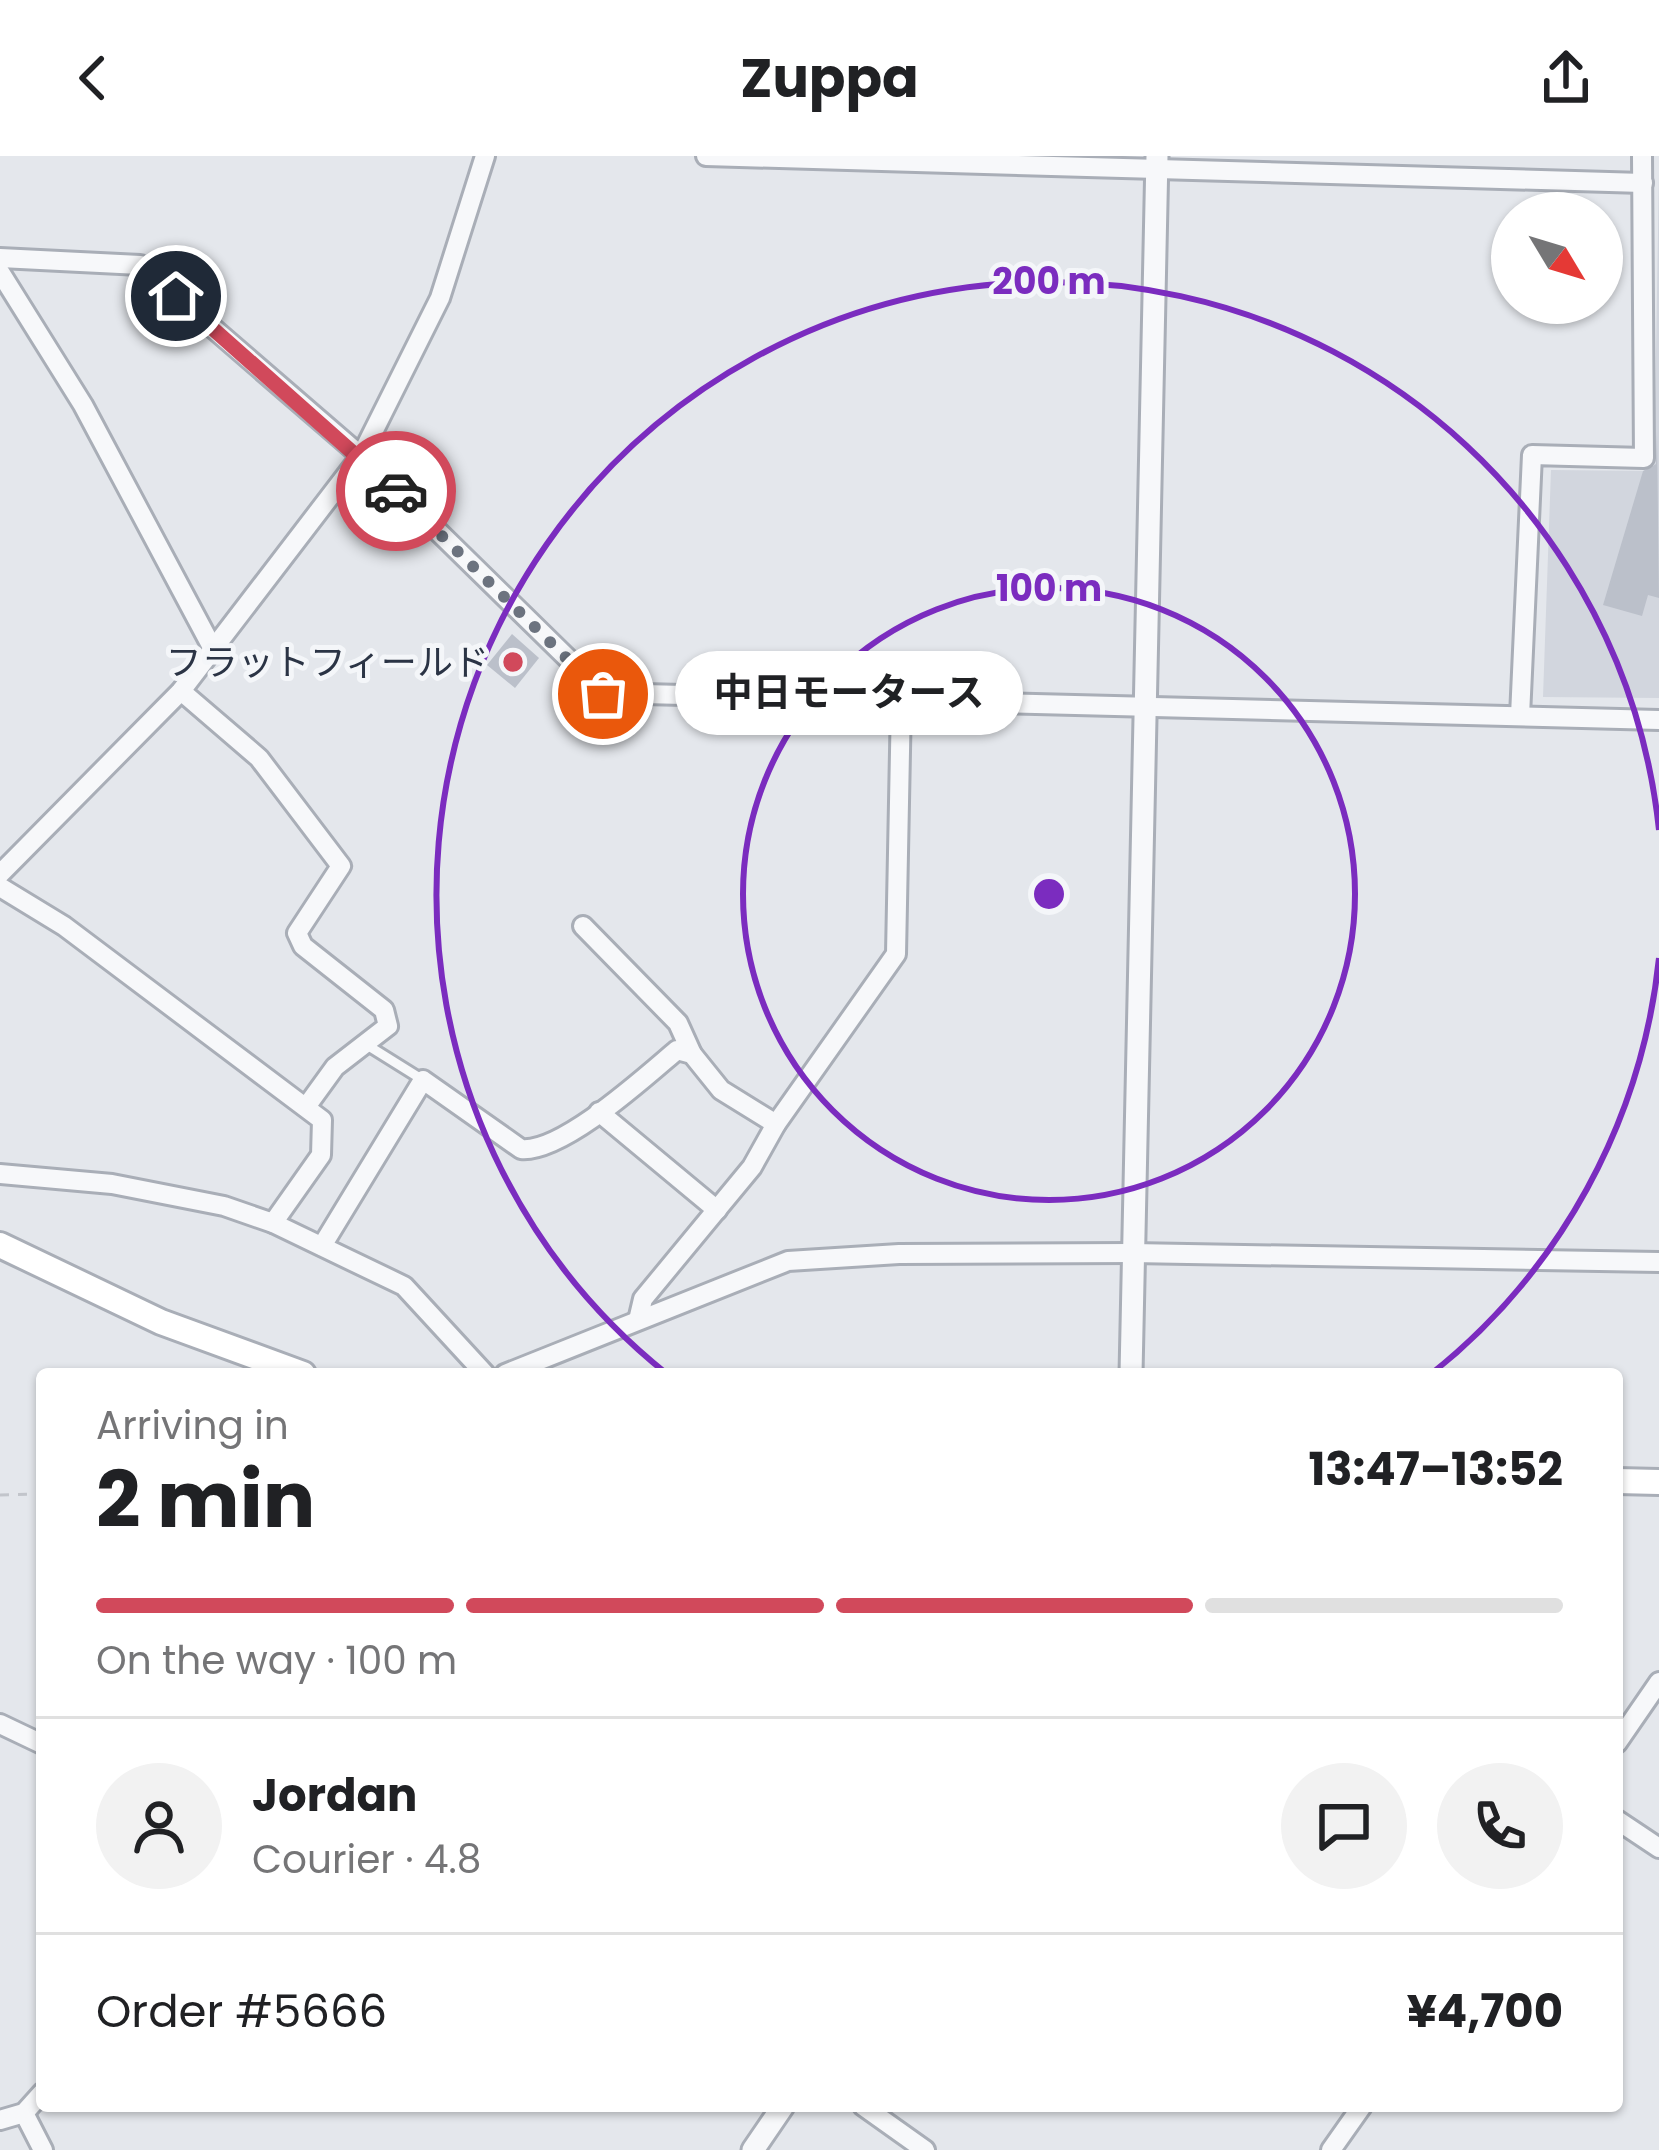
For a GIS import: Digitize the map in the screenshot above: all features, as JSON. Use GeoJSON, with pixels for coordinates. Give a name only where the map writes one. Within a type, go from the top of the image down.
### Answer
{"type":"FeatureCollection","features":[{"type":"Feature","properties":{"kind":"main road"},"geometry":{"type":"LineString","coordinates":[[0,1245],[160,1322],[286,1368]]}},
{"type":"Feature","properties":{"kind":"main road"},"geometry":{"type":"LineString","coordinates":[[1623,1481],[1659,1482]]}},
{"type":"Feature","properties":{"kind":"street"},"geometry":{"type":"LineString","coordinates":[[0,874],[182,691],[362,456],[440,298],[485,156]]}},
{"type":"Feature","properties":{"kind":"street"},"geometry":{"type":"LineString","coordinates":[[706,156],[1156,161],[1643,183]]}},
{"type":"Feature","properties":{"kind":"street"},"geometry":{"type":"LineString","coordinates":[[1520,716],[1532,455],[1644,458],[1639,314],[1642,156]]}},
{"type":"Feature","properties":{"kind":"street"},"geometry":{"type":"LineString","coordinates":[[1131,1368],[1156,161]]}},
{"type":"Feature","properties":{"kind":"street"},"geometry":{"type":"LineString","coordinates":[[0,259],[140,266],[362,456],[603,694],[1146,703],[1659,720]]}},
{"type":"Feature","properties":{"kind":"street"},"geometry":{"type":"LineString","coordinates":[[0,272],[83,404],[213,649]]}},
{"type":"Feature","properties":{"kind":"street"},"geometry":{"type":"LineString","coordinates":[[182,691],[259,758],[340,866],[297,933],[303,946],[384,1010],[388,1026],[335,1067],[305,1106]]}},
{"type":"Feature","properties":{"kind":"street"},"geometry":{"type":"LineString","coordinates":[[639,1316],[643,1299],[752,1167],[776,1124],[896,954],[901,701]]}},
{"type":"Feature","properties":{"kind":"street"},"geometry":{"type":"LineString","coordinates":[[0,887],[64,926],[322,1120],[324,1144],[273,1223]]}},
{"type":"Feature","properties":{"kind":"street"},"geometry":{"type":"LineString","coordinates":[[583,926],[678,1022],[692,1054],[721,1090],[776,1124]]}},
{"type":"Feature","properties":{"kind":"street"},"geometry":{"type":"LineString","coordinates":[[322,1246],[423,1080],[521,1149],[537,1151],[599,1112],[677,1050],[692,1054]]}},
{"type":"Feature","properties":{"kind":"street"},"geometry":{"type":"LineString","coordinates":[[599,1112],[716,1210]]}},
{"type":"Feature","properties":{"kind":"street"},"geometry":{"type":"LineString","coordinates":[[0,1174],[112,1184],[224,1206],[273,1223],[404,1286],[479,1368]]}},
{"type":"Feature","properties":{"kind":"street"},"geometry":{"type":"LineString","coordinates":[[519,1368],[639,1316],[788,1261],[899,1254],[1132,1253],[1659,1262]]}},
{"type":"Feature","properties":{"kind":"street"},"geometry":{"type":"LineString","coordinates":[[1623,1734],[1659,1682]]}},
{"type":"Feature","properties":{"kind":"street"},"geometry":{"type":"LineString","coordinates":[[0,1724],[36,1741]]}},
{"type":"Feature","properties":{"kind":"street"},"geometry":{"type":"LineString","coordinates":[[1623,1824],[1659,1848]]}},
{"type":"Feature","properties":{"kind":"street"},"geometry":{"type":"LineString","coordinates":[[0,2120],[24,2113],[36,2100]]}},
{"type":"Feature","properties":{"kind":"street"},"geometry":{"type":"LineString","coordinates":[[753,2150],[779,2112]]}},
{"type":"Feature","properties":{"kind":"street"},"geometry":{"type":"LineString","coordinates":[[871,2112],[925,2150]]}},
{"type":"Feature","properties":{"kind":"street"},"geometry":{"type":"LineString","coordinates":[[1331,2150],[1358,2112]]}},
{"type":"Feature","properties":{"kind":"street"},"geometry":{"type":"LineString","coordinates":[[24,2113],[44,2150]]}},
{"type":"Feature","properties":{"kind":"lane"},"geometry":{"type":"LineString","coordinates":[[367,1045],[423,1080]]}},
{"type":"Feature","properties":{"kind":"path"},"geometry":{"type":"LineString","coordinates":[[0,1495],[36,1494]]}},
{"type":"Feature","properties":{"kind":"shaded area"},"geometry":{"type":"Polygon","coordinates":[[[1659,174],[1659,698],[1543,697],[1551,470],[1654,471],[1659,174]]]}},
{"type":"Feature","properties":{"kind":"building"},"geometry":{"type":"Polygon","coordinates":[[[1657,432],[1659,598],[1648,595],[1642,616],[1603,605],[1643,471],[1656,464],[1657,432]]]}},
{"type":"Feature","properties":{"kind":"building","name":"フラットフィールド"},"geometry":{"type":"Polygon","coordinates":[[[512,634],[539,658],[515,688],[487,665],[512,634]]]}},
{"type":"Feature","properties":{"kind":"way so far"},"geometry":{"type":"LineString","coordinates":[[396,491],[603,694]]}},
{"type":"Feature","properties":{"kind":"place","name":"フラットフィールド"},"geometry":{"type":"Point","coordinates":[513,662]}},
{"type":"Feature","properties":{"kind":"place","name":"中日モータース"},"geometry":{"type":"Point","coordinates":[603,694]}},
{"type":"Feature","properties":{"kind":"route"},"geometry":{"type":"LineString","coordinates":[[176,296],[362,456],[396,491]]}}]}
